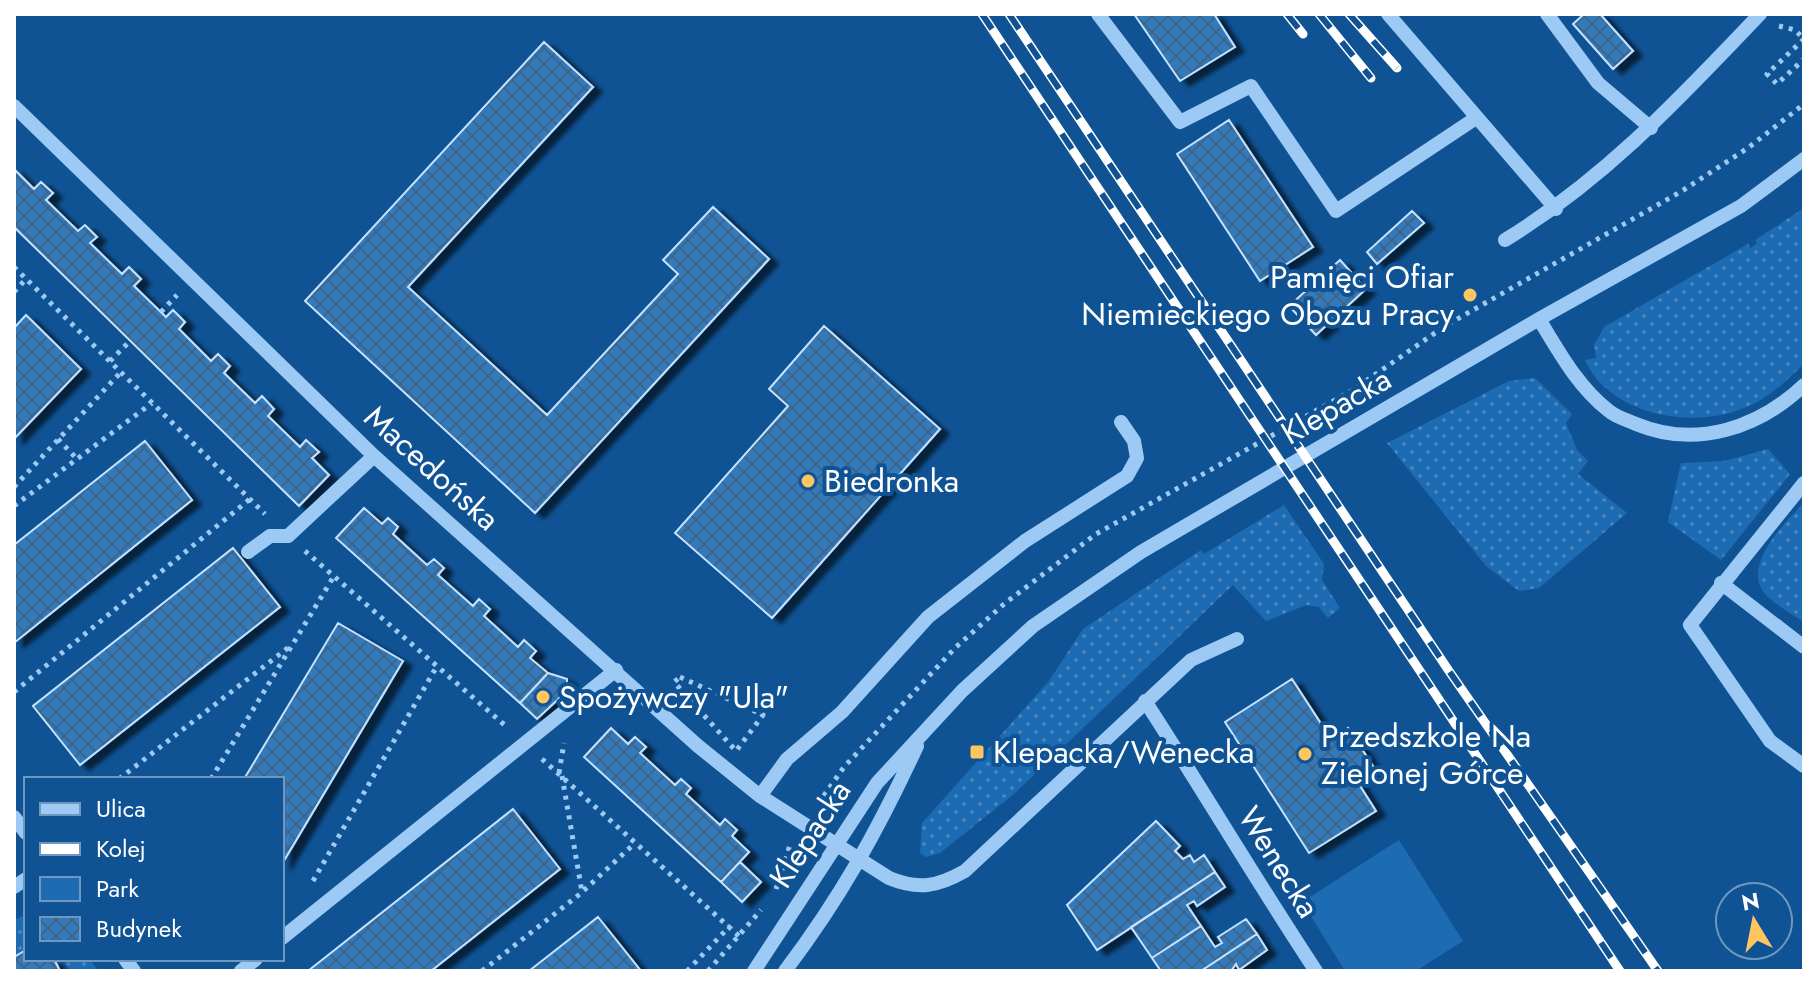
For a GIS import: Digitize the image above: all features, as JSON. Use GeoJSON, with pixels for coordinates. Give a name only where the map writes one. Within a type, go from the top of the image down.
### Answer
{"type":"FeatureCollection","features":[{"type":"Feature","properties":{"kind":"street"},"geometry":{"type":"LineString","coordinates":[[1098,14],[1180,122],[1251,86],[1336,211],[1476,118]]}},
{"type":"Feature","properties":{"kind":"street"},"geometry":{"type":"LineString","coordinates":[[1388,14],[1556,209]]}},
{"type":"Feature","properties":{"kind":"street"},"geometry":{"type":"LineString","coordinates":[[1547,14],[1598,83],[1651,128]]}},
{"type":"Feature","properties":{"kind":"street"},"geometry":{"type":"LineString","coordinates":[[1505,240],[1556,209],[1651,128],[1760,14]]}},
{"type":"Feature","properties":{"kind":"street","name":"Macedońska"},"geometry":{"type":"LineString","coordinates":[[14,106],[374,456],[698,746],[760,796],[889,878],[911,887],[944,883],[965,871],[1191,660],[1237,639]]}},
{"type":"Feature","properties":{"kind":"street","name":"Klepacka"},"geometry":{"type":"LineString","coordinates":[[754,971],[877,783],[1005,650],[1064,604],[1141,552],[1539,319],[1741,206],[1804,159]]}},
{"type":"Feature","properties":{"kind":"street"},"geometry":{"type":"LineString","coordinates":[[1539,319],[1583,388],[1611,414],[1649,430],[1716,434],[1752,422],[1785,403],[1804,385]]}},
{"type":"Feature","properties":{"kind":"street"},"geometry":{"type":"LineString","coordinates":[[760,796],[787,759],[842,712],[928,617],[1025,541],[1127,476],[1137,458],[1134,441],[1121,422]]}},
{"type":"Feature","properties":{"kind":"street"},"geometry":{"type":"LineString","coordinates":[[248,552],[270,536],[288,536],[374,456]]}},
{"type":"Feature","properties":{"kind":"street"},"geometry":{"type":"LineString","coordinates":[[1804,483],[1690,625],[1770,741],[1804,766]]}},
{"type":"Feature","properties":{"kind":"street"},"geometry":{"type":"LineString","coordinates":[[1721,583],[1804,647]]}},
{"type":"Feature","properties":{"kind":"street"},"geometry":{"type":"LineString","coordinates":[[284,936],[616,670]]}},
{"type":"Feature","properties":{"kind":"street","name":"Wenecka"},"geometry":{"type":"LineString","coordinates":[[1145,701],[1209,800],[1223,829],[1316,971]]}},
{"type":"Feature","properties":{"kind":"street","name":"Klepacka"},"geometry":{"type":"LineString","coordinates":[[785,971],[828,914],[862,860],[923,735]]}},
{"type":"Feature","properties":{"kind":"path"},"geometry":{"type":"LineString","coordinates":[[1776,25],[1795,30],[1804,39],[1767,74],[1777,84],[1804,59]]}},
{"type":"Feature","properties":{"kind":"path"},"geometry":{"type":"LineString","coordinates":[[1239,454],[1353,390],[1445,326],[1682,191],[1748,148],[1804,104]]}},
{"type":"Feature","properties":{"kind":"path"},"geometry":{"type":"LineString","coordinates":[[14,267],[288,536],[740,936]]}},
{"type":"Feature","properties":{"kind":"path"},"geometry":{"type":"LineString","coordinates":[[14,292],[26,279]]}},
{"type":"Feature","properties":{"kind":"path"},"geometry":{"type":"LineString","coordinates":[[161,312],[178,294]]}},
{"type":"Feature","properties":{"kind":"path"},"geometry":{"type":"LineString","coordinates":[[110,361],[130,341]]}},
{"type":"Feature","properties":{"kind":"path"},"geometry":{"type":"LineString","coordinates":[[14,487],[121,372]]}},
{"type":"Feature","properties":{"kind":"path"},"geometry":{"type":"LineString","coordinates":[[14,506],[152,403]]}},
{"type":"Feature","properties":{"kind":"path"},"geometry":{"type":"LineString","coordinates":[[58,439],[77,459]]}},
{"type":"Feature","properties":{"kind":"path"},"geometry":{"type":"LineString","coordinates":[[14,692],[250,499]]}},
{"type":"Feature","properties":{"kind":"path"},"geometry":{"type":"LineString","coordinates":[[212,777],[334,576]]}},
{"type":"Feature","properties":{"kind":"path"},"geometry":{"type":"LineString","coordinates":[[122,777],[294,643]]}},
{"type":"Feature","properties":{"kind":"path"},"geometry":{"type":"LineString","coordinates":[[305,894],[437,666]]}},
{"type":"Feature","properties":{"kind":"path"},"geometry":{"type":"LineString","coordinates":[[680,677],[763,715],[736,751],[674,682],[680,677]]}},
{"type":"Feature","properties":{"kind":"path"},"geometry":{"type":"LineString","coordinates":[[562,776],[582,893]]}},
{"type":"Feature","properties":{"kind":"path"},"geometry":{"type":"LineString","coordinates":[[773,896],[791,842]]}},
{"type":"Feature","properties":{"kind":"path"},"geometry":{"type":"LineString","coordinates":[[482,971],[582,893],[635,843]]}},
{"type":"Feature","properties":{"kind":"path"},"geometry":{"type":"LineString","coordinates":[[708,971],[765,906]]}},
{"type":"Feature","properties":{"kind":"path"},"geometry":{"type":"LineString","coordinates":[[687,971],[729,927]]}},
{"type":"Feature","properties":{"kind":"green space"},"geometry":{"type":"Polygon","coordinates":[[[1804,208],[1804,364],[1776,389],[1753,404],[1724,415],[1678,417],[1632,405],[1613,394],[1597,379],[1585,360],[1596,358],[1594,345],[1604,327],[1748,244],[1751,248],[1757,243],[1755,240],[1804,208]]]}},
{"type":"Feature","properties":{"kind":"green space"},"geometry":{"type":"Polygon","coordinates":[[[1535,378],[1572,414],[1566,423],[1577,450],[1588,461],[1578,474],[1627,513],[1539,588],[1519,591],[1486,566],[1387,443],[1509,381],[1535,378]]]}},
{"type":"Feature","properties":{"kind":"green space"},"geometry":{"type":"Polygon","coordinates":[[[1768,449],[1790,474],[1721,560],[1668,522],[1681,463],[1724,461],[1768,449]]]}},
{"type":"Feature","properties":{"kind":"green space"},"geometry":{"type":"Polygon","coordinates":[[[1804,502],[1804,622],[1768,597],[1760,585],[1758,573],[1768,546],[1804,502]]]}},
{"type":"Feature","properties":{"kind":"green space"},"geometry":{"type":"Polygon","coordinates":[[[1284,505],[1324,564],[1322,580],[1340,608],[1328,618],[1319,607],[1306,605],[1266,621],[1233,585],[1014,794],[940,853],[926,857],[920,853],[922,823],[1049,681],[1083,629],[1201,550],[1204,554],[1284,505]]]}},
{"type":"Feature","properties":{"kind":"green space"},"geometry":{"type":"Polygon","coordinates":[[[1399,840],[1463,941],[1416,971],[1345,971],[1302,902],[1399,840]]]}},
{"type":"Feature","properties":{"kind":"green space"},"geometry":{"type":"Polygon","coordinates":[[[24,916],[24,951],[14,957],[14,920],[24,916]]]}},
{"type":"Feature","properties":{"kind":"green space"},"geometry":{"type":"Polygon","coordinates":[[[55,961],[91,961],[99,971],[60,971],[55,961]]]}},
{"type":"Feature","properties":{"kind":"building"},"geometry":{"type":"Polygon","coordinates":[[[1134,14],[1214,14],[1235,47],[1180,81],[1134,14]]]}},
{"type":"Feature","properties":{"kind":"building"},"geometry":{"type":"Polygon","coordinates":[[[1584,14],[1600,14],[1633,51],[1613,69],[1573,24],[1584,14]]]}},
{"type":"Feature","properties":{"kind":"building"},"geometry":{"type":"Polygon","coordinates":[[[544,42],[593,87],[408,287],[547,415],[678,274],[663,260],[713,207],[769,259],[535,513],[305,301],[544,42]]]}},
{"type":"Feature","properties":{"kind":"building"},"geometry":{"type":"Polygon","coordinates":[[[1229,120],[1313,247],[1260,281],[1177,154],[1229,120]]]}},
{"type":"Feature","properties":{"kind":"building"},"geometry":{"type":"Polygon","coordinates":[[[14,169],[34,189],[41,182],[53,193],[46,200],[78,231],[85,225],[97,237],[90,243],[122,274],[129,267],[141,279],[134,286],[166,317],[173,310],[185,322],[179,329],[211,361],[218,354],[230,366],[224,373],[255,403],[262,396],[274,409],[268,416],[300,447],[306,440],[319,452],[312,458],[329,475],[299,506],[14,227],[14,169]]]}},
{"type":"Feature","properties":{"kind":"building"},"geometry":{"type":"Polygon","coordinates":[[[1412,211],[1424,223],[1377,264],[1367,252],[1412,211]]]}},
{"type":"Feature","properties":{"kind":"building"},"geometry":{"type":"Polygon","coordinates":[[[1340,260],[1366,289],[1316,335],[1289,306],[1340,260]]]}},
{"type":"Feature","properties":{"kind":"building"},"geometry":{"type":"Polygon","coordinates":[[[26,315],[81,369],[14,439],[14,328],[26,315]]]}},
{"type":"Feature","properties":{"kind":"building","name":"Biedronka"},"geometry":{"type":"Polygon","coordinates":[[[824,326],[940,429],[772,618],[675,533],[788,406],[769,389],[824,326]]]}},
{"type":"Feature","properties":{"kind":"building"},"geometry":{"type":"Polygon","coordinates":[[[145,441],[192,500],[14,643],[14,545],[145,441]]]}},
{"type":"Feature","properties":{"kind":"building"},"geometry":{"type":"Polygon","coordinates":[[[364,508],[382,524],[388,518],[398,527],[393,534],[427,565],[434,559],[444,568],[438,575],[473,606],[479,599],[490,609],[484,616],[518,647],[524,640],[536,651],[530,658],[548,673],[520,703],[336,538],[364,508]]]}},
{"type":"Feature","properties":{"kind":"building"},"geometry":{"type":"Polygon","coordinates":[[[233,548],[280,607],[80,765],[33,706],[233,548]]]}},
{"type":"Feature","properties":{"kind":"building"},"geometry":{"type":"Polygon","coordinates":[[[338,623],[403,661],[284,861],[284,777],[245,777],[338,623]]]}},
{"type":"Feature","properties":{"kind":"building","name":"Spożywczy \"Ula\""},"geometry":{"type":"Polygon","coordinates":[[[548,673],[567,679],[567,691],[537,719],[520,703],[548,673]]]}},
{"type":"Feature","properties":{"kind":"building","name":"Przedszkole Na Zielonej Górce"},"geometry":{"type":"Polygon","coordinates":[[[1292,679],[1331,739],[1348,728],[1375,769],[1357,781],[1376,811],[1309,853],[1225,722],[1292,679]]]}},
{"type":"Feature","properties":{"kind":"building"},"geometry":{"type":"Polygon","coordinates":[[[611,728],[628,744],[635,737],[646,747],[640,753],[675,785],[681,779],[691,788],[686,794],[720,825],[725,819],[737,830],[732,836],[749,852],[721,882],[584,757],[611,728]]]}},
{"type":"Feature","properties":{"kind":"building"},"geometry":{"type":"Polygon","coordinates":[[[513,809],[560,869],[431,971],[308,971],[513,809]]]}},
{"type":"Feature","properties":{"kind":"building"},"geometry":{"type":"Polygon","coordinates":[[[1156,821],[1180,846],[1175,851],[1183,859],[1190,855],[1194,862],[1204,855],[1215,872],[1097,950],[1067,905],[1156,821]]]}},
{"type":"Feature","properties":{"kind":"building"},"geometry":{"type":"Polygon","coordinates":[[[740,862],[761,882],[742,902],[721,882],[740,862]]]}},
{"type":"Feature","properties":{"kind":"building"},"geometry":{"type":"Polygon","coordinates":[[[1215,872],[1225,887],[1197,906],[1194,901],[1187,905],[1201,926],[1152,958],[1131,927],[1215,872]]]}},
{"type":"Feature","properties":{"kind":"building"},"geometry":{"type":"Polygon","coordinates":[[[598,917],[641,971],[529,971],[598,917]]]}},
{"type":"Feature","properties":{"kind":"building"},"geometry":{"type":"Polygon","coordinates":[[[1246,919],[1257,934],[1201,971],[1161,971],[1152,958],[1201,926],[1215,947],[1222,943],[1218,937],[1246,919]]]}},
{"type":"Feature","properties":{"kind":"building"},"geometry":{"type":"Polygon","coordinates":[[[1257,934],[1267,950],[1239,970],[1236,964],[1231,971],[1201,971],[1257,934]]]}},
{"type":"Feature","properties":{"kind":"building"},"geometry":{"type":"Polygon","coordinates":[[[24,951],[24,961],[55,961],[60,971],[14,971],[14,957],[24,951]]]}},
{"type":"Feature","properties":{"kind":"railway"},"geometry":{"type":"LineString","coordinates":[[982,14],[1620,971]]}},
{"type":"Feature","properties":{"kind":"railway"},"geometry":{"type":"LineString","coordinates":[[1009,14],[1449,671],[1658,971]]}},
{"type":"Feature","properties":{"kind":"railway"},"geometry":{"type":"LineString","coordinates":[[1287,14],[1303,34]]}},
{"type":"Feature","properties":{"kind":"railway"},"geometry":{"type":"LineString","coordinates":[[1319,14],[1371,78]]}},
{"type":"Feature","properties":{"kind":"railway"},"geometry":{"type":"LineString","coordinates":[[1349,14],[1397,68]]}},
{"type":"Feature","properties":{"kind":"place","name":"Pamięci Ofiar Niemieckiego Obozu Pracy"},"geometry":{"type":"Point","coordinates":[1470,295]}},
{"type":"Feature","properties":{"kind":"place","name":"Biedronka"},"geometry":{"type":"Point","coordinates":[808,481]}},
{"type":"Feature","properties":{"kind":"place","name":"Spożywczy \"Ula\""},"geometry":{"type":"Point","coordinates":[543,697]}},
{"type":"Feature","properties":{"kind":"place","name":"Klepacka/Wenecka"},"geometry":{"type":"Point","coordinates":[977,752]}},
{"type":"Feature","properties":{"kind":"place","name":"Przedszkole Na Zielonej Górce"},"geometry":{"type":"Point","coordinates":[1305,754]}}]}
